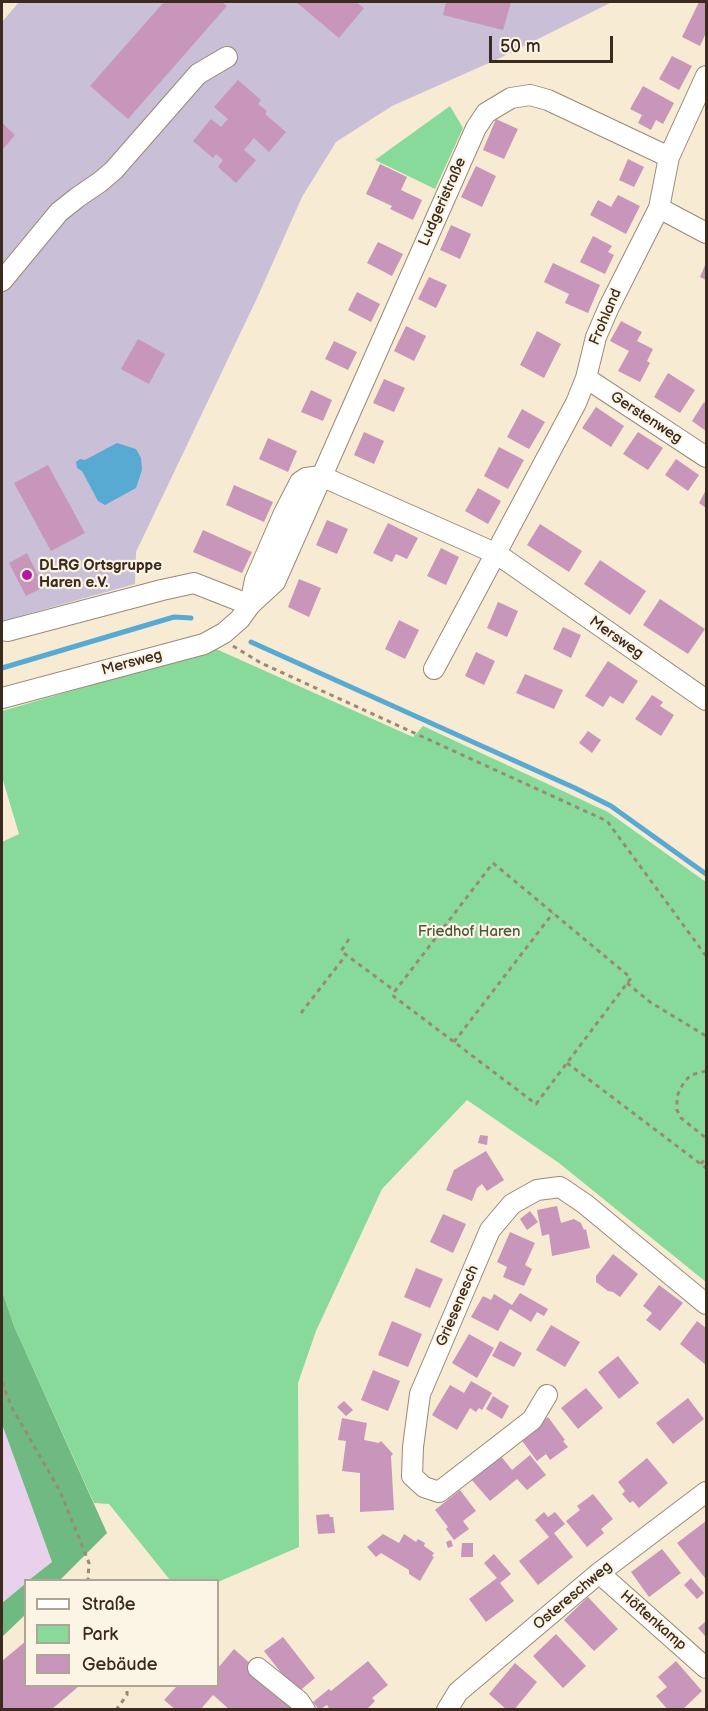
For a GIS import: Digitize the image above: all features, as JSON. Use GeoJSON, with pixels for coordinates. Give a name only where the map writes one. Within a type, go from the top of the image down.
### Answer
{"type":"FeatureCollection","features":[{"type":"Feature","properties":{"kind":"street"},"geometry":{"type":"LineString","coordinates":[[2,281],[59,212],[114,170],[198,74],[227,57]]}},
{"type":"Feature","properties":{"kind":"street","name":"Frohland"},"geometry":{"type":"LineString","coordinates":[[497,554],[576,403],[586,378],[596,337],[659,208],[669,157],[706,76]]}},
{"type":"Feature","properties":{"kind":"street","name":"Ludgeristraße"},"geometry":{"type":"LineString","coordinates":[[321,476],[476,128],[486,113],[511,98],[530,95],[548,100],[669,157]]}},
{"type":"Feature","properties":{"kind":"street"},"geometry":{"type":"LineString","coordinates":[[659,208],[706,233]]}},
{"type":"Feature","properties":{"kind":"street","name":"Gerstenweg"},"geometry":{"type":"LineString","coordinates":[[586,378],[706,457]]}},
{"type":"Feature","properties":{"kind":"street","name":"Mersweg"},"geometry":{"type":"LineString","coordinates":[[2,698],[204,644],[221,634],[240,619],[250,605],[275,582],[321,476],[497,554],[706,700]]}},
{"type":"Feature","properties":{"kind":"street"},"geometry":{"type":"LineString","coordinates":[[434,669],[497,554]]}},
{"type":"Feature","properties":{"kind":"street"},"geometry":{"type":"LineString","coordinates":[[7,631],[194,583],[250,605]]}},
{"type":"Feature","properties":{"kind":"street","name":"Griesenesch"},"geometry":{"type":"LineString","coordinates":[[547,1395],[532,1420],[439,1492],[424,1487],[412,1476],[412,1447],[420,1394],[490,1230],[512,1204],[537,1190],[560,1187],[585,1204],[706,1304]]}},
{"type":"Feature","properties":{"kind":"street","name":"Ostereschweg"},"geometry":{"type":"LineString","coordinates":[[447,1710],[458,1692],[599,1573],[706,1492]]}},
{"type":"Feature","properties":{"kind":"street","name":"Höftenkamp"},"geometry":{"type":"LineString","coordinates":[[599,1573],[706,1668]]}},
{"type":"Feature","properties":{"kind":"street"},"geometry":{"type":"LineString","coordinates":[[258,1668],[299,1701],[304,1710]]}},
{"type":"Feature","properties":{"kind":"path"},"geometry":{"type":"LineString","coordinates":[[221,634],[238,651],[261,663],[607,821],[706,956]]}},
{"type":"Feature","properties":{"kind":"path"},"geometry":{"type":"LineString","coordinates":[[493,863],[554,913],[632,978],[536,1104],[392,995],[493,863]]}},
{"type":"Feature","properties":{"kind":"path"},"geometry":{"type":"LineString","coordinates":[[454,1042],[554,913]]}},
{"type":"Feature","properties":{"kind":"path"},"geometry":{"type":"LineString","coordinates":[[349,939],[341,951],[395,991]]}},
{"type":"Feature","properties":{"kind":"path"},"geometry":{"type":"LineString","coordinates":[[301,1013],[346,955]]}},
{"type":"Feature","properties":{"kind":"path"},"geometry":{"type":"LineString","coordinates":[[627,983],[650,1002],[706,1036]]}},
{"type":"Feature","properties":{"kind":"path"},"geometry":{"type":"LineString","coordinates":[[567,1062],[706,1168]]}},
{"type":"Feature","properties":{"kind":"path"},"geometry":{"type":"LineString","coordinates":[[706,1071],[692,1075],[684,1082],[677,1096],[676,1110],[681,1118],[706,1138]]}},
{"type":"Feature","properties":{"kind":"path"},"geometry":{"type":"LineString","coordinates":[[700,1164],[706,1157]]}},
{"type":"Feature","properties":{"kind":"path"},"geometry":{"type":"LineString","coordinates":[[2,1382],[11,1406],[60,1491],[89,1563],[88,1579]]}},
{"type":"Feature","properties":{"kind":"path"},"geometry":{"type":"LineString","coordinates":[[116,1710],[127,1695],[127,1687]]}},
{"type":"Feature","properties":{"kind":"shaded area"},"geometry":{"type":"Polygon","coordinates":[[[19,2],[612,2],[498,59],[392,106],[336,142],[302,197],[258,296],[136,552],[135,584],[2,621],[2,22],[19,2]]]}},
{"type":"Feature","properties":{"kind":"shaded area"},"geometry":{"type":"Polygon","coordinates":[[[2,1424],[52,1562],[30,1579],[24,1579],[24,1585],[2,1603],[2,1424]]]}},
{"type":"Feature","properties":{"kind":"green space"},"geometry":{"type":"Polygon","coordinates":[[[450,106],[463,128],[435,189],[375,160],[450,106]]]}},
{"type":"Feature","properties":{"kind":"green space","name":"Friedhof Haren"},"geometry":{"type":"Polygon","coordinates":[[[216,649],[413,737],[423,726],[608,812],[706,882],[706,1282],[559,1163],[467,1100],[382,1189],[316,1331],[298,1383],[299,1547],[219,1582],[219,1579],[169,1579],[109,1504],[94,1503],[14,1326],[2,1291],[2,842],[19,834],[2,777],[2,711],[216,649]]]}},
{"type":"Feature","properties":{"kind":"green space"},"geometry":{"type":"Polygon","coordinates":[[[2,1291],[14,1326],[107,1533],[61,1579],[30,1579],[52,1562],[2,1424],[2,1291]]]}},
{"type":"Feature","properties":{"kind":"green space"},"geometry":{"type":"Polygon","coordinates":[[[24,1585],[24,1616],[2,1637],[2,1603],[24,1585]]]}},
{"type":"Feature","properties":{"kind":"water"},"geometry":{"type":"Polygon","coordinates":[[[117,443],[136,449],[141,458],[142,470],[136,488],[105,505],[98,501],[82,471],[77,468],[76,462],[80,459],[85,460],[117,443]]]}},
{"type":"Feature","properties":{"kind":"building"},"geometry":{"type":"Polygon","coordinates":[[[164,2],[222,2],[227,6],[128,119],[90,86],[164,2]]]}},
{"type":"Feature","properties":{"kind":"building"},"geometry":{"type":"Polygon","coordinates":[[[296,2],[356,2],[364,8],[339,38],[296,2]]]}},
{"type":"Feature","properties":{"kind":"building"},"geometry":{"type":"Polygon","coordinates":[[[446,2],[511,2],[503,30],[443,15],[446,2]]]}},
{"type":"Feature","properties":{"kind":"building"},"geometry":{"type":"Polygon","coordinates":[[[699,2],[706,2],[706,33],[700,46],[682,37],[699,2]]]}},
{"type":"Feature","properties":{"kind":"building"},"geometry":{"type":"Polygon","coordinates":[[[672,56],[692,66],[679,90],[659,79],[672,56]]]}},
{"type":"Feature","properties":{"kind":"building"},"geometry":{"type":"Polygon","coordinates":[[[238,80],[261,100],[258,104],[267,111],[265,114],[286,132],[269,152],[254,138],[244,150],[256,160],[236,183],[218,167],[223,160],[216,154],[213,158],[193,141],[211,119],[221,127],[228,119],[214,107],[238,80]]]}},
{"type":"Feature","properties":{"kind":"building"},"geometry":{"type":"Polygon","coordinates":[[[643,86],[674,103],[663,124],[656,120],[651,130],[638,123],[642,115],[630,109],[643,86]]]}},
{"type":"Feature","properties":{"kind":"building"},"geometry":{"type":"Polygon","coordinates":[[[496,119],[518,129],[504,159],[483,150],[496,119]]]}},
{"type":"Feature","properties":{"kind":"building"},"geometry":{"type":"Polygon","coordinates":[[[2,123],[15,135],[2,150],[2,123]]]}},
{"type":"Feature","properties":{"kind":"building"},"geometry":{"type":"Polygon","coordinates":[[[628,159],[644,167],[634,187],[619,180],[628,159]]]}},
{"type":"Feature","properties":{"kind":"building"},"geometry":{"type":"Polygon","coordinates":[[[380,164],[407,177],[401,190],[422,200],[413,220],[390,209],[392,206],[366,194],[380,164]]]}},
{"type":"Feature","properties":{"kind":"building"},"geometry":{"type":"Polygon","coordinates":[[[476,166],[496,176],[482,207],[461,197],[476,166]]]}},
{"type":"Feature","properties":{"kind":"building"},"geometry":{"type":"Polygon","coordinates":[[[618,195],[640,206],[626,234],[590,215],[598,200],[611,207],[618,195]]]}},
{"type":"Feature","properties":{"kind":"building"},"geometry":{"type":"Polygon","coordinates":[[[451,225],[471,234],[460,259],[440,250],[451,225]]]}},
{"type":"Feature","properties":{"kind":"building"},"geometry":{"type":"Polygon","coordinates":[[[593,236],[612,246],[608,252],[614,255],[605,274],[580,262],[593,236]]]}},
{"type":"Feature","properties":{"kind":"building"},"geometry":{"type":"Polygon","coordinates":[[[378,242],[403,254],[392,276],[367,263],[378,242]]]}},
{"type":"Feature","properties":{"kind":"building"},"geometry":{"type":"Polygon","coordinates":[[[553,263],[600,285],[588,313],[565,303],[569,294],[544,282],[553,263]]]}},
{"type":"Feature","properties":{"kind":"building"},"geometry":{"type":"Polygon","coordinates":[[[706,263],[706,280],[700,277],[706,263]]]}},
{"type":"Feature","properties":{"kind":"building"},"geometry":{"type":"Polygon","coordinates":[[[429,277],[447,285],[436,308],[418,299],[429,277]]]}},
{"type":"Feature","properties":{"kind":"building"},"geometry":{"type":"Polygon","coordinates":[[[357,292],[380,304],[371,322],[348,310],[357,292]]]}},
{"type":"Feature","properties":{"kind":"building"},"geometry":{"type":"Polygon","coordinates":[[[621,321],[642,332],[637,341],[653,349],[647,361],[650,363],[640,382],[618,371],[629,351],[610,341],[621,321]]]}},
{"type":"Feature","properties":{"kind":"building"},"geometry":{"type":"Polygon","coordinates":[[[406,326],[426,336],[414,361],[394,351],[406,326]]]}},
{"type":"Feature","properties":{"kind":"building"},"geometry":{"type":"Polygon","coordinates":[[[537,331],[561,344],[544,378],[520,365],[537,331]]]}},
{"type":"Feature","properties":{"kind":"building"},"geometry":{"type":"Polygon","coordinates":[[[138,339],[165,354],[149,384],[121,369],[138,339]]]}},
{"type":"Feature","properties":{"kind":"building"},"geometry":{"type":"Polygon","coordinates":[[[334,341],[357,352],[348,370],[325,359],[334,341]]]}},
{"type":"Feature","properties":{"kind":"building"},"geometry":{"type":"Polygon","coordinates":[[[668,373],[695,390],[680,413],[654,397],[668,373]]]}},
{"type":"Feature","properties":{"kind":"building"},"geometry":{"type":"Polygon","coordinates":[[[384,379],[405,388],[394,412],[373,403],[384,379]]]}},
{"type":"Feature","properties":{"kind":"building"},"geometry":{"type":"Polygon","coordinates":[[[311,390],[332,400],[323,421],[301,412],[311,390]]]}},
{"type":"Feature","properties":{"kind":"building"},"geometry":{"type":"Polygon","coordinates":[[[704,402],[706,404],[706,431],[692,421],[704,402]]]}},
{"type":"Feature","properties":{"kind":"building"},"geometry":{"type":"Polygon","coordinates":[[[596,407],[624,426],[611,447],[582,428],[596,407]]]}},
{"type":"Feature","properties":{"kind":"building"},"geometry":{"type":"Polygon","coordinates":[[[522,409],[545,422],[529,449],[507,437],[522,409]]]}},
{"type":"Feature","properties":{"kind":"building"},"geometry":{"type":"Polygon","coordinates":[[[364,432],[384,441],[374,464],[354,455],[364,432]]]}},
{"type":"Feature","properties":{"kind":"building"},"geometry":{"type":"Polygon","coordinates":[[[638,432],[663,448],[648,470],[623,454],[638,432]]]}},
{"type":"Feature","properties":{"kind":"building"},"geometry":{"type":"Polygon","coordinates":[[[268,438],[297,451],[288,472],[259,459],[268,438]]]}},
{"type":"Feature","properties":{"kind":"building"},"geometry":{"type":"Polygon","coordinates":[[[499,447],[524,460],[508,489],[484,476],[499,447]]]}},
{"type":"Feature","properties":{"kind":"building"},"geometry":{"type":"Polygon","coordinates":[[[676,459],[699,475],[688,491],[665,475],[676,459]]]}},
{"type":"Feature","properties":{"kind":"building"},"geometry":{"type":"Polygon","coordinates":[[[48,465],[85,533],[51,551],[14,483],[48,465]]]}},
{"type":"Feature","properties":{"kind":"building"},"geometry":{"type":"Polygon","coordinates":[[[234,485],[273,502],[264,522],[226,505],[234,485]]]}},
{"type":"Feature","properties":{"kind":"building"},"geometry":{"type":"Polygon","coordinates":[[[478,488],[501,501],[488,524],[465,511],[478,488]]]}},
{"type":"Feature","properties":{"kind":"building"},"geometry":{"type":"Polygon","coordinates":[[[706,490],[706,508],[699,503],[706,490]]]}},
{"type":"Feature","properties":{"kind":"building"},"geometry":{"type":"Polygon","coordinates":[[[327,520],[348,529],[337,554],[316,545],[327,520]]]}},
{"type":"Feature","properties":{"kind":"building"},"geometry":{"type":"Polygon","coordinates":[[[388,523],[418,538],[407,559],[396,554],[392,562],[373,553],[388,523]]]}},
{"type":"Feature","properties":{"kind":"building"},"geometry":{"type":"Polygon","coordinates":[[[540,524],[582,551],[569,572],[527,545],[540,524]]]}},
{"type":"Feature","properties":{"kind":"building"},"geometry":{"type":"Polygon","coordinates":[[[203,530],[252,552],[242,573],[193,552],[203,530]]]}},
{"type":"Feature","properties":{"kind":"building"},"geometry":{"type":"Polygon","coordinates":[[[441,548],[459,557],[446,585],[427,576],[441,548]]]}},
{"type":"Feature","properties":{"kind":"building","name":"DLRG Ortsgruppe Haren e.V."},"geometry":{"type":"Polygon","coordinates":[[[27,553],[44,587],[26,596],[9,563],[27,553]]]}},
{"type":"Feature","properties":{"kind":"building"},"geometry":{"type":"Polygon","coordinates":[[[600,560],[646,591],[630,615],[584,584],[600,560]]]}},
{"type":"Feature","properties":{"kind":"building"},"geometry":{"type":"Polygon","coordinates":[[[299,579],[321,588],[309,617],[288,607],[299,579]]]}},
{"type":"Feature","properties":{"kind":"building"},"geometry":{"type":"Polygon","coordinates":[[[660,599],[705,629],[688,654],[643,625],[660,599]]]}},
{"type":"Feature","properties":{"kind":"building"},"geometry":{"type":"Polygon","coordinates":[[[498,602],[518,611],[507,637],[487,628],[498,602]]]}},
{"type":"Feature","properties":{"kind":"building"},"geometry":{"type":"Polygon","coordinates":[[[399,620],[419,630],[405,659],[385,649],[399,620]]]}},
{"type":"Feature","properties":{"kind":"building"},"geometry":{"type":"Polygon","coordinates":[[[563,627],[581,635],[571,658],[553,649],[563,627]]]}},
{"type":"Feature","properties":{"kind":"building"},"geometry":{"type":"Polygon","coordinates":[[[476,652],[495,661],[484,685],[465,676],[476,652]]]}},
{"type":"Feature","properties":{"kind":"building"},"geometry":{"type":"Polygon","coordinates":[[[608,661],[638,681],[623,704],[610,696],[603,707],[585,696],[608,661]]]}},
{"type":"Feature","properties":{"kind":"building"},"geometry":{"type":"Polygon","coordinates":[[[525,674],[563,690],[554,709],[516,693],[525,674]]]}},
{"type":"Feature","properties":{"kind":"building"},"geometry":{"type":"Polygon","coordinates":[[[652,695],[663,702],[660,706],[674,715],[661,736],[635,719],[652,695]]]}},
{"type":"Feature","properties":{"kind":"building"},"geometry":{"type":"Polygon","coordinates":[[[588,731],[601,740],[592,753],[579,743],[588,731]]]}},
{"type":"Feature","properties":{"kind":"building"},"geometry":{"type":"Polygon","coordinates":[[[480,1135],[488,1136],[487,1145],[478,1143],[480,1135]]]}},
{"type":"Feature","properties":{"kind":"building"},"geometry":{"type":"Polygon","coordinates":[[[486,1151],[504,1180],[487,1191],[482,1184],[477,1188],[472,1201],[446,1190],[454,1170],[486,1151]]]}},
{"type":"Feature","properties":{"kind":"building"},"geometry":{"type":"Polygon","coordinates":[[[557,1206],[561,1223],[574,1219],[581,1223],[584,1230],[586,1229],[590,1248],[552,1256],[549,1234],[542,1236],[537,1210],[557,1206]]]}},
{"type":"Feature","properties":{"kind":"building"},"geometry":{"type":"Polygon","coordinates":[[[530,1211],[538,1222],[527,1230],[520,1219],[530,1211]]]}},
{"type":"Feature","properties":{"kind":"building"},"geometry":{"type":"Polygon","coordinates":[[[443,1214],[466,1224],[453,1253],[430,1242],[443,1214]]]}},
{"type":"Feature","properties":{"kind":"building"},"geometry":{"type":"Polygon","coordinates":[[[510,1232],[535,1243],[525,1265],[532,1269],[524,1286],[503,1277],[507,1267],[497,1262],[510,1232]]]}},
{"type":"Feature","properties":{"kind":"building"},"geometry":{"type":"Polygon","coordinates":[[[613,1254],[638,1274],[620,1297],[596,1282],[596,1276],[613,1254]]]}},
{"type":"Feature","properties":{"kind":"building"},"geometry":{"type":"Polygon","coordinates":[[[416,1268],[443,1279],[430,1308],[404,1297],[416,1268]]]}},
{"type":"Feature","properties":{"kind":"building"},"geometry":{"type":"Polygon","coordinates":[[[659,1285],[683,1303],[660,1331],[646,1320],[652,1313],[643,1306],[659,1285]]]}},
{"type":"Feature","properties":{"kind":"building"},"geometry":{"type":"Polygon","coordinates":[[[520,1293],[548,1309],[544,1316],[537,1312],[531,1322],[510,1309],[498,1331],[471,1317],[483,1296],[491,1300],[494,1294],[512,1305],[520,1293]]]}},
{"type":"Feature","properties":{"kind":"building"},"geometry":{"type":"Polygon","coordinates":[[[392,1321],[422,1334],[408,1367],[378,1355],[392,1321]]]}},
{"type":"Feature","properties":{"kind":"building"},"geometry":{"type":"Polygon","coordinates":[[[697,1321],[706,1328],[706,1365],[680,1344],[697,1321]]]}},
{"type":"Feature","properties":{"kind":"building"},"geometry":{"type":"Polygon","coordinates":[[[551,1325],[580,1342],[565,1367],[536,1350],[551,1325]]]}},
{"type":"Feature","properties":{"kind":"building"},"geometry":{"type":"Polygon","coordinates":[[[469,1334],[494,1348],[477,1378],[452,1363],[469,1334]]]}},
{"type":"Feature","properties":{"kind":"building"},"geometry":{"type":"Polygon","coordinates":[[[500,1341],[522,1353],[514,1367],[492,1356],[500,1341]]]}},
{"type":"Feature","properties":{"kind":"building"},"geometry":{"type":"Polygon","coordinates":[[[618,1356],[639,1383],[619,1399],[598,1372],[618,1356]]]}},
{"type":"Feature","properties":{"kind":"building"},"geometry":{"type":"Polygon","coordinates":[[[373,1370],[400,1381],[388,1411],[361,1400],[373,1370]]]}},
{"type":"Feature","properties":{"kind":"building"},"geometry":{"type":"Polygon","coordinates":[[[471,1381],[492,1393],[482,1410],[479,1408],[476,1412],[470,1408],[457,1430],[432,1415],[450,1385],[464,1393],[471,1381]]]}},
{"type":"Feature","properties":{"kind":"building"},"geometry":{"type":"Polygon","coordinates":[[[586,1388],[603,1408],[578,1429],[561,1408],[586,1388]]]}},
{"type":"Feature","properties":{"kind":"building"},"geometry":{"type":"Polygon","coordinates":[[[493,1396],[509,1406],[502,1419],[486,1409],[493,1396]]]}},
{"type":"Feature","properties":{"kind":"building"},"geometry":{"type":"Polygon","coordinates":[[[688,1398],[704,1419],[673,1444],[656,1423],[688,1398]]]}},
{"type":"Feature","properties":{"kind":"building"},"geometry":{"type":"Polygon","coordinates":[[[344,1401],[353,1410],[346,1416],[337,1407],[344,1401]]]}},
{"type":"Feature","properties":{"kind":"building"},"geometry":{"type":"Polygon","coordinates":[[[548,1417],[568,1447],[550,1460],[546,1454],[537,1461],[520,1438],[548,1417]]]}},
{"type":"Feature","properties":{"kind":"building"},"geometry":{"type":"Polygon","coordinates":[[[342,1418],[367,1423],[364,1440],[379,1443],[381,1441],[393,1454],[391,1456],[394,1510],[360,1512],[360,1473],[342,1471],[346,1441],[338,1440],[342,1418]]]}},
{"type":"Feature","properties":{"kind":"building"},"geometry":{"type":"Polygon","coordinates":[[[500,1455],[512,1470],[530,1455],[546,1475],[527,1490],[517,1479],[490,1501],[471,1479],[500,1455]]]}},
{"type":"Feature","properties":{"kind":"building"},"geometry":{"type":"Polygon","coordinates":[[[647,1458],[668,1483],[639,1508],[633,1501],[630,1503],[622,1494],[625,1491],[618,1482],[647,1458]]]}},
{"type":"Feature","properties":{"kind":"building"},"geometry":{"type":"Polygon","coordinates":[[[460,1490],[476,1511],[463,1521],[469,1529],[454,1540],[446,1529],[448,1527],[435,1510],[460,1490]]]}},
{"type":"Feature","properties":{"kind":"building"},"geometry":{"type":"Polygon","coordinates":[[[593,1494],[613,1519],[601,1529],[604,1533],[587,1547],[566,1521],[580,1510],[577,1506],[593,1494]]]}},
{"type":"Feature","properties":{"kind":"building"},"geometry":{"type":"Polygon","coordinates":[[[544,1512],[548,1517],[555,1512],[565,1524],[554,1533],[573,1557],[538,1585],[519,1561],[549,1537],[535,1520],[544,1512]]]}},
{"type":"Feature","properties":{"kind":"building"},"geometry":{"type":"Polygon","coordinates":[[[329,1514],[333,1517],[335,1533],[318,1534],[316,1515],[329,1514]]]}},
{"type":"Feature","properties":{"kind":"building"},"geometry":{"type":"Polygon","coordinates":[[[706,1521],[706,1577],[705,1578],[677,1543],[706,1521]]]}},
{"type":"Feature","properties":{"kind":"building"},"geometry":{"type":"Polygon","coordinates":[[[383,1534],[399,1543],[404,1534],[416,1542],[418,1539],[434,1553],[420,1581],[409,1574],[409,1570],[381,1553],[376,1557],[367,1547],[383,1534]]]}},
{"type":"Feature","properties":{"kind":"building"},"geometry":{"type":"Polygon","coordinates":[[[451,1540],[453,1546],[448,1548],[446,1542],[451,1540]]]}},
{"type":"Feature","properties":{"kind":"building"},"geometry":{"type":"Polygon","coordinates":[[[462,1543],[473,1543],[473,1557],[461,1557],[462,1543]]]}},
{"type":"Feature","properties":{"kind":"building"},"geometry":{"type":"Polygon","coordinates":[[[662,1549],[681,1573],[649,1597],[631,1572],[662,1549]]]}},
{"type":"Feature","properties":{"kind":"building"},"geometry":{"type":"Polygon","coordinates":[[[494,1554],[511,1574],[500,1583],[514,1601],[486,1622],[469,1599],[497,1578],[484,1563],[494,1554]]]}},
{"type":"Feature","properties":{"kind":"building"},"geometry":{"type":"Polygon","coordinates":[[[691,1578],[704,1593],[697,1599],[684,1585],[691,1578]]]}},
{"type":"Feature","properties":{"kind":"building"},"geometry":{"type":"Polygon","coordinates":[[[588,1597],[618,1629],[594,1651],[564,1620],[588,1597]]]}},
{"type":"Feature","properties":{"kind":"building"},"geometry":{"type":"Polygon","coordinates":[[[706,1621],[706,1637],[698,1628],[706,1621]]]}},
{"type":"Feature","properties":{"kind":"building"},"geometry":{"type":"Polygon","coordinates":[[[556,1634],[586,1666],[563,1688],[533,1656],[556,1634]]]}},
{"type":"Feature","properties":{"kind":"building"},"geometry":{"type":"Polygon","coordinates":[[[283,1637],[315,1678],[297,1693],[264,1651],[283,1637]]]}},
{"type":"Feature","properties":{"kind":"building"},"geometry":{"type":"Polygon","coordinates":[[[24,1643],[24,1687],[78,1687],[51,1710],[2,1710],[2,1661],[24,1643]]]}},
{"type":"Feature","properties":{"kind":"building"},"geometry":{"type":"Polygon","coordinates":[[[234,1649],[299,1707],[297,1710],[230,1710],[213,1695],[200,1710],[176,1710],[164,1700],[176,1687],[219,1687],[219,1667],[234,1649]]]}},
{"type":"Feature","properties":{"kind":"building"},"geometry":{"type":"Polygon","coordinates":[[[368,1661],[388,1685],[372,1698],[375,1701],[366,1710],[330,1710],[327,1705],[319,1710],[313,1702],[329,1689],[331,1691],[368,1661]]]}},
{"type":"Feature","properties":{"kind":"building"},"geometry":{"type":"Polygon","coordinates":[[[676,1661],[702,1691],[682,1710],[668,1710],[656,1696],[667,1687],[658,1677],[676,1661]]]}},
{"type":"Feature","properties":{"kind":"building"},"geometry":{"type":"Polygon","coordinates":[[[515,1663],[537,1682],[514,1710],[507,1710],[489,1694],[515,1663]]]}},
{"type":"Feature","properties":{"kind":"waterway"},"geometry":{"type":"LineString","coordinates":[[2,668],[174,617],[191,618]]}},
{"type":"Feature","properties":{"kind":"waterway"},"geometry":{"type":"LineString","coordinates":[[251,642],[611,806],[706,874]]}},
{"type":"Feature","properties":{"kind":"place","name":"DLRG Ortsgruppe Haren e.V."},"geometry":{"type":"Point","coordinates":[27,575]}}]}
